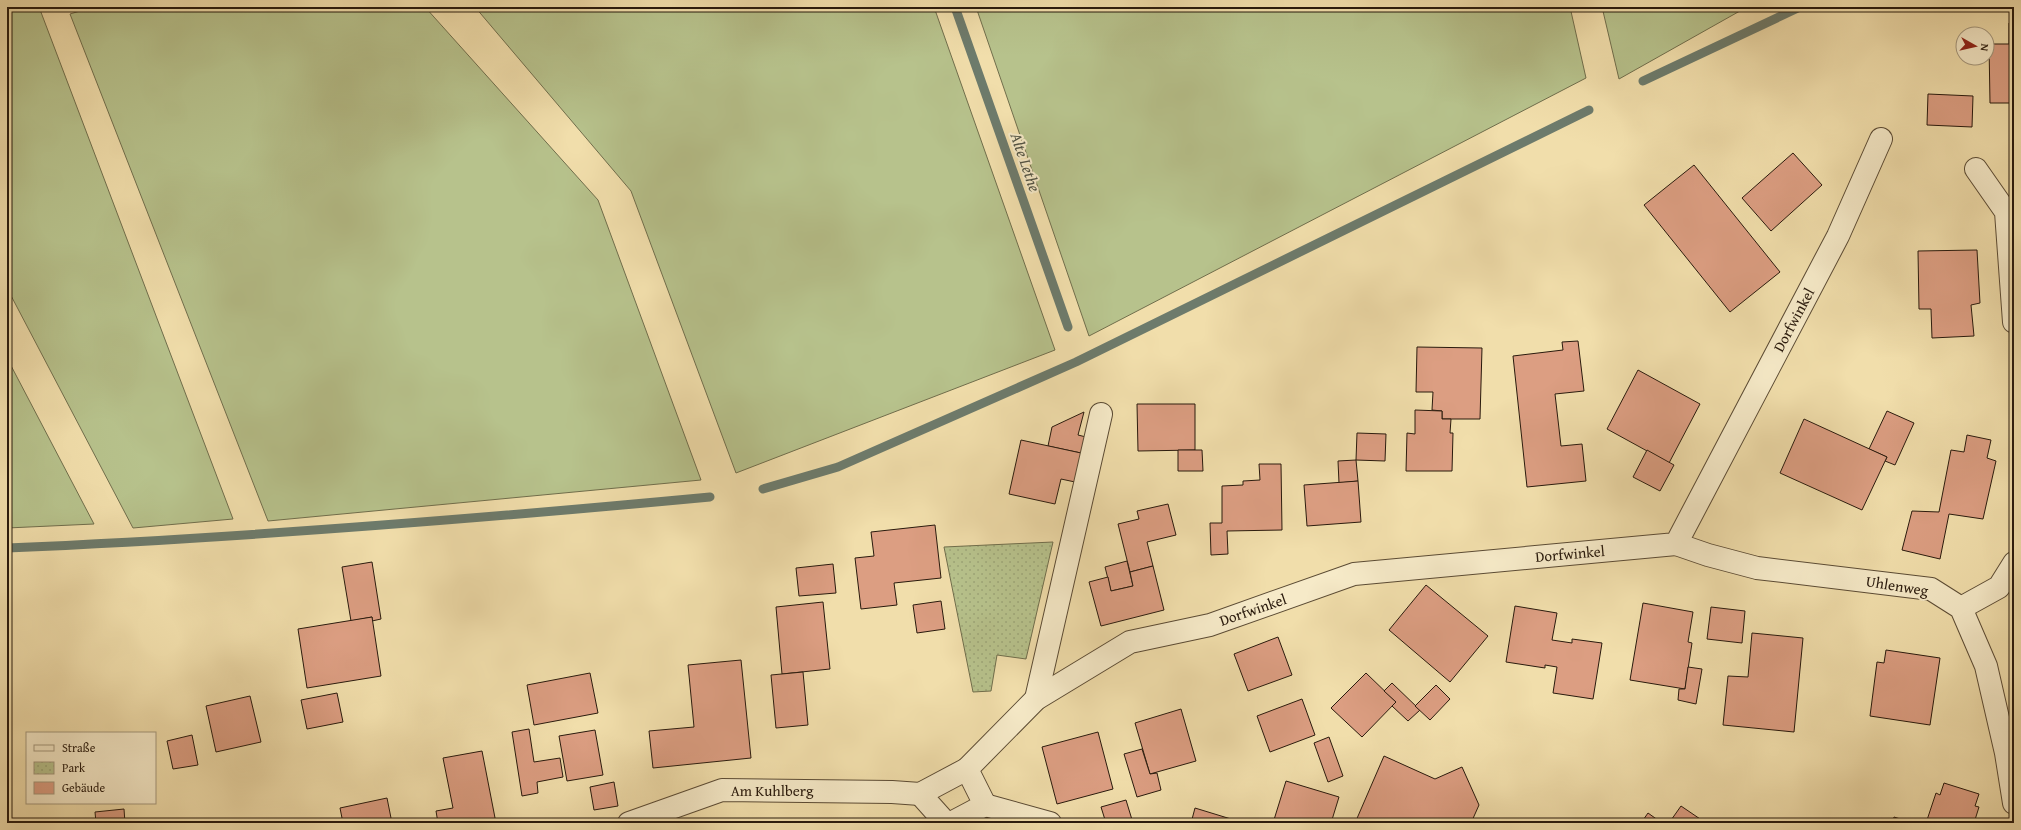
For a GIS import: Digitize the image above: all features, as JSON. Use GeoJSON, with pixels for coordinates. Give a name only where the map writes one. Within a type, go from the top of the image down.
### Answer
{"type":"FeatureCollection","features":[{"type":"Feature","properties":{"kind":"street","name":"Dorfwinkel"},"geometry":{"type":"LineString","coordinates":[[920,794],[966,769],[1036,699],[1130,642],[1210,625],[1354,574],[1676,544],[1838,236],[1881,139]]}},
{"type":"Feature","properties":{"kind":"street"},"geometry":{"type":"LineString","coordinates":[[1976,169],[2006,212],[2014,322]]}},
{"type":"Feature","properties":{"kind":"street"},"geometry":{"type":"LineString","coordinates":[[1036,699],[1101,414]]}},
{"type":"Feature","properties":{"kind":"street","name":"Uhlenweg"},"geometry":{"type":"LineString","coordinates":[[1676,544],[1708,555],[1757,568],[1931,589],[1961,608]]}},
{"type":"Feature","properties":{"kind":"street"},"geometry":{"type":"LineString","coordinates":[[2014,563],[1999,587],[1961,608],[1986,666],[2006,753],[2014,804]]}},
{"type":"Feature","properties":{"kind":"street"},"geometry":{"type":"LineString","coordinates":[[966,769],[985,805]]}},
{"type":"Feature","properties":{"kind":"street","name":"Am Kuhlberg"},"geometry":{"type":"LineString","coordinates":[[629,823],[722,790],[892,792],[920,794]]}},
{"type":"Feature","properties":{"kind":"street"},"geometry":{"type":"LineString","coordinates":[[920,794],[946,823]]}},
{"type":"Feature","properties":{"kind":"street"},"geometry":{"type":"LineString","coordinates":[[951,823],[985,805],[1050,823]]}},
{"type":"Feature","properties":{"kind":"green space"},"geometry":{"type":"Polygon","coordinates":[[[7,7],[39,7],[233,519],[133,528],[7,288],[7,7]]]}},
{"type":"Feature","properties":{"kind":"green space"},"geometry":{"type":"Polygon","coordinates":[[[93,7],[425,7],[598,200],[701,480],[268,521],[70,14],[93,7]]]}},
{"type":"Feature","properties":{"kind":"green space"},"geometry":{"type":"Polygon","coordinates":[[[475,7],[934,7],[1055,350],[736,473],[631,191],[475,7]]]}},
{"type":"Feature","properties":{"kind":"green space"},"geometry":{"type":"Polygon","coordinates":[[[976,7],[1570,7],[1586,78],[1089,336],[976,7]]]}},
{"type":"Feature","properties":{"kind":"green space"},"geometry":{"type":"Polygon","coordinates":[[[1602,7],[1747,7],[1619,79],[1602,7]]]}},
{"type":"Feature","properties":{"kind":"green space"},"geometry":{"type":"Polygon","coordinates":[[[7,358],[94,524],[7,528],[7,358]]]}},
{"type":"Feature","properties":{"kind":"green space"},"geometry":{"type":"Polygon","coordinates":[[[1053,542],[1026,659],[997,655],[991,691],[973,692],[944,547],[1053,542]]]}},
{"type":"Feature","properties":{"kind":"building"},"geometry":{"type":"Polygon","coordinates":[[[2009,23],[2014,23],[2014,103],[1990,103],[1989,66],[1995,66],[1995,44],[2009,44],[2009,23]]]}},
{"type":"Feature","properties":{"kind":"building"},"geometry":{"type":"Polygon","coordinates":[[[1928,94],[1973,96],[1972,127],[1927,125],[1928,94]]]}},
{"type":"Feature","properties":{"kind":"building"},"geometry":{"type":"Polygon","coordinates":[[[1793,153],[1822,185],[1771,231],[1742,198],[1793,153]]]}},
{"type":"Feature","properties":{"kind":"building"},"geometry":{"type":"Polygon","coordinates":[[[1694,165],[1780,272],[1730,312],[1644,205],[1694,165]]]}},
{"type":"Feature","properties":{"kind":"building"},"geometry":{"type":"Polygon","coordinates":[[[1977,250],[1980,303],[1971,305],[1974,336],[1932,338],[1931,309],[1919,309],[1918,251],[1977,250]]]}},
{"type":"Feature","properties":{"kind":"building"},"geometry":{"type":"Polygon","coordinates":[[[1578,341],[1584,391],[1555,394],[1561,446],[1582,444],[1586,481],[1527,487],[1513,356],[1563,350],[1562,342],[1578,341]]]}},
{"type":"Feature","properties":{"kind":"building"},"geometry":{"type":"Polygon","coordinates":[[[1417,347],[1482,348],[1480,419],[1442,419],[1442,411],[1432,410],[1433,392],[1416,392],[1417,347]]]}},
{"type":"Feature","properties":{"kind":"building"},"geometry":{"type":"Polygon","coordinates":[[[1638,370],[1700,404],[1669,463],[1607,429],[1638,370]]]}},
{"type":"Feature","properties":{"kind":"building"},"geometry":{"type":"Polygon","coordinates":[[[1137,404],[1195,404],[1195,450],[1138,451],[1137,404]]]}},
{"type":"Feature","properties":{"kind":"building"},"geometry":{"type":"Polygon","coordinates":[[[1415,410],[1442,411],[1442,419],[1451,419],[1450,433],[1453,433],[1452,471],[1406,471],[1407,433],[1415,434],[1415,410]]]}},
{"type":"Feature","properties":{"kind":"building"},"geometry":{"type":"Polygon","coordinates":[[[1887,411],[1914,423],[1895,465],[1885,461],[1887,457],[1869,449],[1887,411]]]}},
{"type":"Feature","properties":{"kind":"building"},"geometry":{"type":"Polygon","coordinates":[[[1084,412],[1078,435],[1086,437],[1081,453],[1048,446],[1052,427],[1084,412]]]}},
{"type":"Feature","properties":{"kind":"building"},"geometry":{"type":"Polygon","coordinates":[[[1804,419],[1887,457],[1862,510],[1780,473],[1804,419]]]}},
{"type":"Feature","properties":{"kind":"building"},"geometry":{"type":"Polygon","coordinates":[[[1357,433],[1386,434],[1385,461],[1356,460],[1357,433]]]}},
{"type":"Feature","properties":{"kind":"building"},"geometry":{"type":"Polygon","coordinates":[[[1967,435],[1991,440],[1987,458],[1996,461],[1983,519],[1949,514],[1940,559],[1902,550],[1912,511],[1939,512],[1951,450],[1964,452],[1967,435]]]}},
{"type":"Feature","properties":{"kind":"building"},"geometry":{"type":"Polygon","coordinates":[[[1021,440],[1081,453],[1075,482],[1061,479],[1055,504],[1009,494],[1021,440]]]}},
{"type":"Feature","properties":{"kind":"building"},"geometry":{"type":"Polygon","coordinates":[[[1178,450],[1202,450],[1203,471],[1178,471],[1178,450]]]}},
{"type":"Feature","properties":{"kind":"building"},"geometry":{"type":"Polygon","coordinates":[[[1647,450],[1674,465],[1660,491],[1633,477],[1647,450]]]}},
{"type":"Feature","properties":{"kind":"building"},"geometry":{"type":"Polygon","coordinates":[[[1356,460],[1358,481],[1339,483],[1338,461],[1356,460]]]}},
{"type":"Feature","properties":{"kind":"building"},"geometry":{"type":"Polygon","coordinates":[[[1259,464],[1281,464],[1282,530],[1227,531],[1228,554],[1211,555],[1210,523],[1222,523],[1222,486],[1243,485],[1243,481],[1260,480],[1259,464]]]}},
{"type":"Feature","properties":{"kind":"building"},"geometry":{"type":"Polygon","coordinates":[[[1358,481],[1361,522],[1307,526],[1304,485],[1358,481]]]}},
{"type":"Feature","properties":{"kind":"building"},"geometry":{"type":"Polygon","coordinates":[[[1168,504],[1176,535],[1147,542],[1153,566],[1130,572],[1118,524],[1139,519],[1137,511],[1168,504]]]}},
{"type":"Feature","properties":{"kind":"building"},"geometry":{"type":"Polygon","coordinates":[[[935,525],[941,578],[894,583],[897,605],[861,609],[855,558],[874,556],[871,532],[935,525]]]}},
{"type":"Feature","properties":{"kind":"building"},"geometry":{"type":"Polygon","coordinates":[[[1127,561],[1133,586],[1111,591],[1105,567],[1127,561]]]}},
{"type":"Feature","properties":{"kind":"building"},"geometry":{"type":"Polygon","coordinates":[[[372,562],[381,619],[372,621],[372,617],[351,621],[342,567],[372,562]]]}},
{"type":"Feature","properties":{"kind":"building"},"geometry":{"type":"Polygon","coordinates":[[[833,564],[836,593],[799,596],[796,568],[833,564]]]}},
{"type":"Feature","properties":{"kind":"building"},"geometry":{"type":"Polygon","coordinates":[[[1153,566],[1164,610],[1101,626],[1089,582],[1108,577],[1111,591],[1133,586],[1130,572],[1153,566]]]}},
{"type":"Feature","properties":{"kind":"building"},"geometry":{"type":"Polygon","coordinates":[[[1426,585],[1488,636],[1450,682],[1389,630],[1426,585]]]}},
{"type":"Feature","properties":{"kind":"building"},"geometry":{"type":"Polygon","coordinates":[[[941,601],[945,629],[917,633],[913,605],[941,601]]]}},
{"type":"Feature","properties":{"kind":"building"},"geometry":{"type":"Polygon","coordinates":[[[823,602],[830,669],[782,674],[776,607],[823,602]]]}},
{"type":"Feature","properties":{"kind":"building"},"geometry":{"type":"Polygon","coordinates":[[[1643,603],[1693,612],[1688,642],[1692,643],[1685,689],[1630,680],[1643,603]]]}},
{"type":"Feature","properties":{"kind":"building"},"geometry":{"type":"Polygon","coordinates":[[[1515,606],[1557,613],[1552,640],[1572,643],[1572,639],[1602,643],[1593,699],[1553,693],[1557,667],[1545,665],[1545,668],[1506,662],[1515,606]]]}},
{"type":"Feature","properties":{"kind":"building"},"geometry":{"type":"Polygon","coordinates":[[[1711,607],[1745,611],[1742,643],[1707,639],[1711,607]]]}},
{"type":"Feature","properties":{"kind":"building"},"geometry":{"type":"Polygon","coordinates":[[[372,617],[381,676],[307,688],[298,629],[372,617]]]}},
{"type":"Feature","properties":{"kind":"building"},"geometry":{"type":"Polygon","coordinates":[[[1752,633],[1803,638],[1794,732],[1723,725],[1728,676],[1748,677],[1752,633]]]}},
{"type":"Feature","properties":{"kind":"building"},"geometry":{"type":"Polygon","coordinates":[[[1278,637],[1292,675],[1248,691],[1234,654],[1278,637]]]}},
{"type":"Feature","properties":{"kind":"building"},"geometry":{"type":"Polygon","coordinates":[[[1886,650],[1940,658],[1930,725],[1870,716],[1877,662],[1884,663],[1886,650]]]}},
{"type":"Feature","properties":{"kind":"building"},"geometry":{"type":"Polygon","coordinates":[[[741,660],[751,758],[653,768],[649,731],[694,727],[688,665],[741,660]]]}},
{"type":"Feature","properties":{"kind":"building"},"geometry":{"type":"Polygon","coordinates":[[[1688,667],[1702,669],[1696,704],[1678,700],[1679,689],[1685,689],[1688,667]]]}},
{"type":"Feature","properties":{"kind":"building"},"geometry":{"type":"Polygon","coordinates":[[[803,672],[808,725],[776,728],[771,675],[803,672]]]}},
{"type":"Feature","properties":{"kind":"building"},"geometry":{"type":"Polygon","coordinates":[[[590,673],[598,713],[534,725],[527,685],[590,673]]]}},
{"type":"Feature","properties":{"kind":"building"},"geometry":{"type":"Polygon","coordinates":[[[1366,673],[1396,702],[1362,737],[1331,708],[1366,673]]]}},
{"type":"Feature","properties":{"kind":"building"},"geometry":{"type":"Polygon","coordinates":[[[1392,683],[1420,710],[1408,721],[1392,706],[1396,702],[1384,691],[1392,683]]]}},
{"type":"Feature","properties":{"kind":"building"},"geometry":{"type":"Polygon","coordinates":[[[1436,685],[1450,699],[1430,720],[1415,706],[1436,685]]]}},
{"type":"Feature","properties":{"kind":"building"},"geometry":{"type":"Polygon","coordinates":[[[337,693],[343,722],[307,729],[301,700],[337,693]]]}},
{"type":"Feature","properties":{"kind":"building"},"geometry":{"type":"Polygon","coordinates":[[[250,696],[261,742],[216,752],[206,706],[250,696]]]}},
{"type":"Feature","properties":{"kind":"building"},"geometry":{"type":"Polygon","coordinates":[[[1302,699],[1315,735],[1270,752],[1257,716],[1302,699]]]}},
{"type":"Feature","properties":{"kind":"building"},"geometry":{"type":"Polygon","coordinates":[[[1181,709],[1196,761],[1150,774],[1135,723],[1181,709]]]}},
{"type":"Feature","properties":{"kind":"building"},"geometry":{"type":"Polygon","coordinates":[[[529,729],[534,762],[560,758],[563,777],[537,782],[538,793],[522,796],[512,732],[529,729]]]}},
{"type":"Feature","properties":{"kind":"building"},"geometry":{"type":"Polygon","coordinates":[[[595,730],[603,775],[567,781],[559,736],[595,730]]]}},
{"type":"Feature","properties":{"kind":"building"},"geometry":{"type":"Polygon","coordinates":[[[1098,732],[1113,789],[1057,804],[1042,747],[1098,732]]]}},
{"type":"Feature","properties":{"kind":"building"},"geometry":{"type":"Polygon","coordinates":[[[192,735],[198,765],[173,769],[167,741],[192,735]]]}},
{"type":"Feature","properties":{"kind":"building"},"geometry":{"type":"Polygon","coordinates":[[[1329,737],[1343,776],[1328,782],[1314,743],[1329,737]]]}},
{"type":"Feature","properties":{"kind":"building"},"geometry":{"type":"Polygon","coordinates":[[[1142,749],[1150,774],[1157,773],[1161,790],[1137,797],[1124,754],[1142,749]]]}},
{"type":"Feature","properties":{"kind":"building"},"geometry":{"type":"Polygon","coordinates":[[[482,751],[496,823],[438,823],[436,811],[453,808],[443,758],[482,751]]]}},
{"type":"Feature","properties":{"kind":"building"},"geometry":{"type":"Polygon","coordinates":[[[1384,756],[1435,779],[1462,767],[1479,805],[1471,823],[1355,823],[1384,756]]]}},
{"type":"Feature","properties":{"kind":"building"},"geometry":{"type":"Polygon","coordinates":[[[1286,781],[1339,797],[1331,823],[1273,823],[1286,781]]]}},
{"type":"Feature","properties":{"kind":"building"},"geometry":{"type":"Polygon","coordinates":[[[614,782],[618,806],[594,810],[590,787],[614,782]]]}},
{"type":"Feature","properties":{"kind":"building"},"geometry":{"type":"Polygon","coordinates":[[[1944,783],[1979,794],[1975,806],[1979,807],[1974,823],[1926,823],[1936,793],[1940,795],[1944,783]]]}},
{"type":"Feature","properties":{"kind":"building"},"geometry":{"type":"Polygon","coordinates":[[[387,798],[392,823],[343,823],[340,808],[387,798]]]}},
{"type":"Feature","properties":{"kind":"building"},"geometry":{"type":"Polygon","coordinates":[[[1126,800],[1133,823],[1106,823],[1101,807],[1126,800]]]}},
{"type":"Feature","properties":{"kind":"building"},"geometry":{"type":"Polygon","coordinates":[[[1681,806],[1706,823],[1669,823],[1681,806]]]}},
{"type":"Feature","properties":{"kind":"building"},"geometry":{"type":"Polygon","coordinates":[[[1195,808],[1244,823],[1191,823],[1195,808]]]}},
{"type":"Feature","properties":{"kind":"building"},"geometry":{"type":"Polygon","coordinates":[[[124,809],[125,823],[96,823],[95,812],[124,809]]]}},
{"type":"Feature","properties":{"kind":"building"},"geometry":{"type":"Polygon","coordinates":[[[1648,813],[1662,823],[1641,823],[1648,813]]]}},
{"type":"Feature","properties":{"kind":"building"},"geometry":{"type":"Polygon","coordinates":[[[1894,817],[1913,823],[1892,823],[1894,817]]]}},
{"type":"Feature","properties":{"kind":"waterway","name":"Alte Lethe"},"geometry":{"type":"LineString","coordinates":[[955,7],[1068,327]]}},
{"type":"Feature","properties":{"kind":"waterway"},"geometry":{"type":"LineString","coordinates":[[1643,81],[1800,7]]}},
{"type":"Feature","properties":{"kind":"waterway"},"geometry":{"type":"LineString","coordinates":[[763,489],[838,467],[1076,362],[1589,110]]}},
{"type":"Feature","properties":{"kind":"waterway"},"geometry":{"type":"LineString","coordinates":[[7,548],[183,539],[359,527],[710,497]]}}]}
